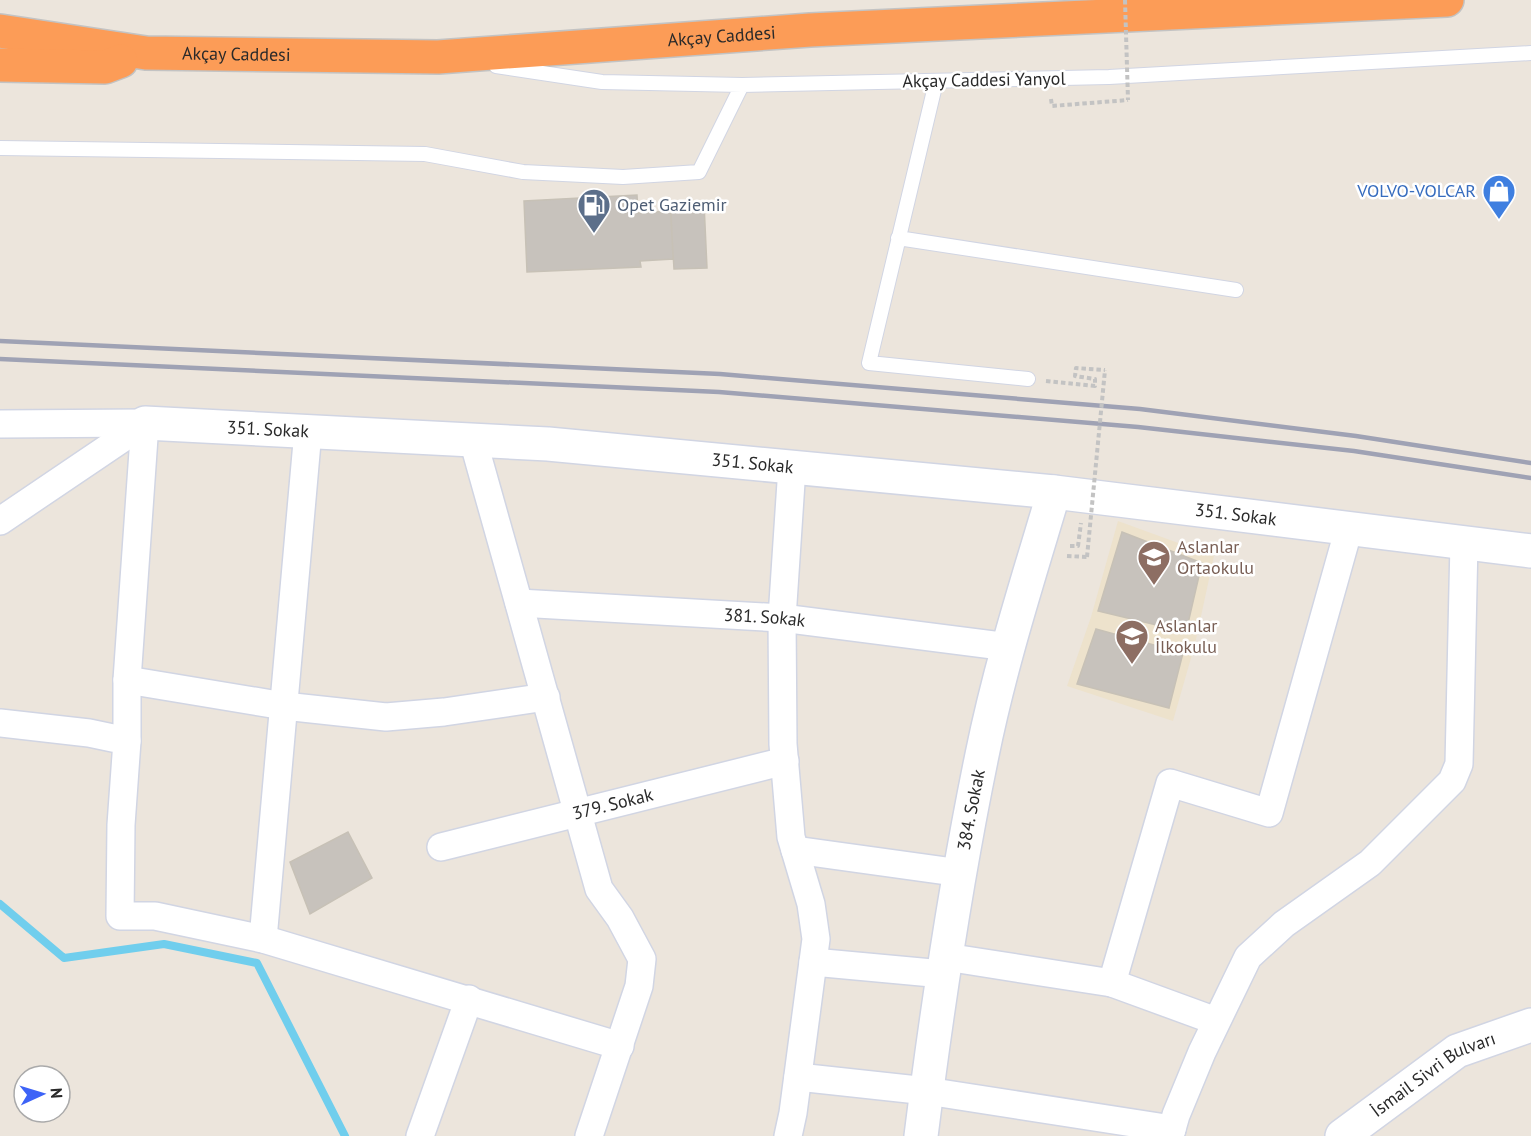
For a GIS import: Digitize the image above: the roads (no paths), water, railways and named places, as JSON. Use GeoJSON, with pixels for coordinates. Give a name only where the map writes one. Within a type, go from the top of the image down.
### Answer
{"type":"FeatureCollection","features":[{"type":"Feature","properties":{"kind":"highway","name":"Akçay Caddesi"},"geometry":{"type":"LineString","coordinates":[[0,31],[146,53],[438,57],[810,30],[1447,0]]}},
{"type":"Feature","properties":{"kind":"highway"},"geometry":{"type":"LineString","coordinates":[[0,65],[105,67],[146,53]]}},
{"type":"Feature","properties":{"kind":"street"},"geometry":{"type":"LineString","coordinates":[[0,423],[145,423]]}},
{"type":"Feature","properties":{"kind":"street"},"geometry":{"type":"LineString","coordinates":[[0,521],[145,423]]}},
{"type":"Feature","properties":{"kind":"street"},"geometry":{"type":"LineString","coordinates":[[145,423],[127,680],[127,741],[121,825],[120,916],[155,916],[263,939],[620,1046]]}},
{"type":"Feature","properties":{"kind":"street","name":"351. Sokak"},"geometry":{"type":"LineString","coordinates":[[145,423],[548,444],[1054,492],[1531,551]]}},
{"type":"Feature","properties":{"kind":"street"},"geometry":{"type":"LineString","coordinates":[[263,939],[308,431]]}},
{"type":"Feature","properties":{"kind":"street"},"geometry":{"type":"LineString","coordinates":[[473,440],[599,889],[620,918],[642,959],[639,986],[590,1136]]}},
{"type":"Feature","properties":{"kind":"street"},"geometry":{"type":"LineString","coordinates":[[788,1136],[816,939],[811,904],[791,837],[785,761],[783,618],[792,467]]}},
{"type":"Feature","properties":{"kind":"street","name":"384. Sokak"},"geometry":{"type":"LineString","coordinates":[[921,1136],[945,965],[982,754],[1009,647],[1054,492]]}},
{"type":"Feature","properties":{"kind":"street"},"geometry":{"type":"LineString","coordinates":[[1112,983],[1170,783],[1269,813],[1349,528]]}},
{"type":"Feature","properties":{"kind":"street"},"geometry":{"type":"LineString","coordinates":[[798,1077],[927,1091],[1171,1132],[1180,1104],[1216,1021],[1248,957],[1284,924],[1370,863],[1452,781],[1460,764],[1464,543]]}},
{"type":"Feature","properties":{"kind":"street","name":"381. Sokak"},"geometry":{"type":"LineString","coordinates":[[519,603],[783,618],[1009,647]]}},
{"type":"Feature","properties":{"kind":"street"},"geometry":{"type":"LineString","coordinates":[[127,680],[284,706],[386,717],[444,712],[546,698]]}},
{"type":"Feature","properties":{"kind":"street"},"geometry":{"type":"LineString","coordinates":[[0,723],[88,733],[127,741]]}},
{"type":"Feature","properties":{"kind":"street","name":"379. Sokak"},"geometry":{"type":"LineString","coordinates":[[441,847],[785,761]]}},
{"type":"Feature","properties":{"kind":"street"},"geometry":{"type":"LineString","coordinates":[[795,850],[961,873]]}},
{"type":"Feature","properties":{"kind":"street"},"geometry":{"type":"LineString","coordinates":[[813,962],[945,965],[1112,983],[1216,1021]]}},
{"type":"Feature","properties":{"kind":"street"},"geometry":{"type":"LineString","coordinates":[[420,1136],[469,999]]}},
{"type":"Feature","properties":{"kind":"street","name":"İsmail Sivri Bulvarı"},"geometry":{"type":"LineString","coordinates":[[1342,1136],[1457,1051],[1531,1025]]}},
{"type":"Feature","properties":{"kind":"lane","name":"Akçay Caddesi Yanyol"},"geometry":{"type":"LineString","coordinates":[[438,57],[602,82],[741,85],[1109,77],[1531,53]]}},
{"type":"Feature","properties":{"kind":"lane"},"geometry":{"type":"LineString","coordinates":[[936,82],[869,363],[1028,379]]}},
{"type":"Feature","properties":{"kind":"lane"},"geometry":{"type":"LineString","coordinates":[[0,148],[425,154],[523,172],[623,177],[699,172],[741,85]]}},
{"type":"Feature","properties":{"kind":"lane"},"geometry":{"type":"LineString","coordinates":[[898,238],[1236,290]]}},
{"type":"Feature","properties":{"kind":"waterway"},"geometry":{"type":"LineString","coordinates":[[0,904],[64,958],[164,944],[257,963],[345,1136]]}},
{"type":"Feature","properties":{"kind":"railway"},"geometry":{"type":"LineString","coordinates":[[0,341],[720,374],[1140,409],[1356,436],[1531,463]]}},
{"type":"Feature","properties":{"kind":"railway"},"geometry":{"type":"LineString","coordinates":[[0,359],[719,392],[1138,427],[1354,451],[1531,478]]}},
{"type":"Feature","properties":{"kind":"place","name":"VOLVO-VOLCAR"},"geometry":{"type":"Point","coordinates":[1499,220]}},
{"type":"Feature","properties":{"kind":"place","name":"Opet Gaziemir"},"geometry":{"type":"Point","coordinates":[594,234]}},
{"type":"Feature","properties":{"kind":"place","name":"Aslanlar Ortaokulu"},"geometry":{"type":"Point","coordinates":[1154,586]}},
{"type":"Feature","properties":{"kind":"place","name":"Aslanlar İlkokulu"},"geometry":{"type":"Point","coordinates":[1132,665]}}]}
